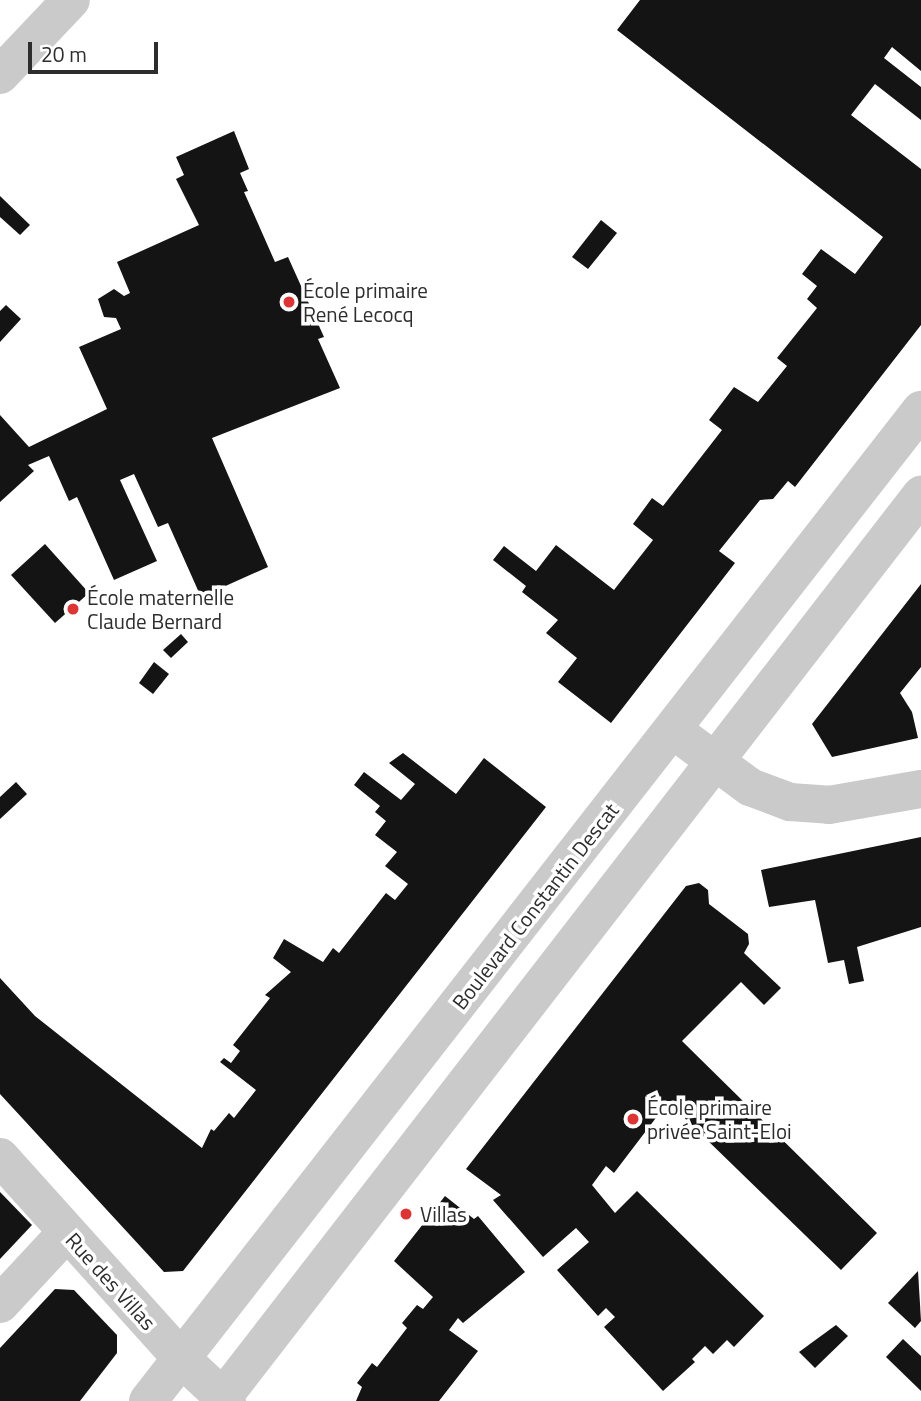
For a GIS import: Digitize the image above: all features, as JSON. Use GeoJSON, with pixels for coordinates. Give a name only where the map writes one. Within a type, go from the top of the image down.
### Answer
{"type":"FeatureCollection","features":[{"type":"Feature","properties":{"kind":"street"},"geometry":{"type":"LineString","coordinates":[[0,75],[71,0]]}},
{"type":"Feature","properties":{"kind":"street","name":"Boulevard Constantin Descat"},"geometry":{"type":"LineString","coordinates":[[148,1401],[921,410]]}},
{"type":"Feature","properties":{"kind":"street"},"geometry":{"type":"LineString","coordinates":[[223,1400],[718,762],[921,495]]}},
{"type":"Feature","properties":{"kind":"street"},"geometry":{"type":"LineString","coordinates":[[673,730],[750,787],[790,802],[829,805],[921,789]]}},
{"type":"Feature","properties":{"kind":"street","name":"Rue des Villas"},"geometry":{"type":"LineString","coordinates":[[0,1157],[181,1358],[223,1400]]}},
{"type":"Feature","properties":{"kind":"street"},"geometry":{"type":"LineString","coordinates":[[0,1304],[67,1232]]}},
{"type":"Feature","properties":{"kind":"building"},"geometry":{"type":"Polygon","coordinates":[[[640,0],[921,0],[921,71],[892,47],[884,58],[921,87],[921,120],[875,84],[851,115],[921,169],[921,325],[795,487],[788,481],[773,499],[760,500],[719,551],[735,563],[611,723],[558,682],[577,658],[546,633],[558,620],[522,592],[526,586],[493,560],[504,546],[536,571],[556,545],[614,590],[653,540],[633,524],[652,498],[663,506],[722,430],[709,420],[734,387],[758,402],[787,366],[777,358],[817,308],[807,299],[817,286],[802,274],[821,249],[855,274],[883,237],[617,30],[640,0]]]}},
{"type":"Feature","properties":{"kind":"building"},"geometry":{"type":"Polygon","coordinates":[[[234,131],[249,169],[240,173],[248,191],[244,192],[275,262],[288,257],[324,337],[318,339],[340,388],[212,438],[268,567],[201,597],[168,523],[158,527],[134,474],[120,480],[157,561],[114,580],[77,497],[69,501],[49,456],[28,465],[34,471],[0,502],[0,415],[29,447],[107,409],[79,347],[121,329],[116,318],[104,317],[98,299],[114,289],[124,296],[130,293],[117,262],[199,225],[176,179],[184,175],[176,157],[234,131]]]}},
{"type":"Feature","properties":{"kind":"building"},"geometry":{"type":"Polygon","coordinates":[[[0,196],[30,225],[20,235],[0,217],[0,196]]]}},
{"type":"Feature","properties":{"kind":"building"},"geometry":{"type":"Polygon","coordinates":[[[601,220],[617,233],[588,269],[572,257],[601,220]]]}},
{"type":"Feature","properties":{"kind":"building"},"geometry":{"type":"Polygon","coordinates":[[[6,305],[21,319],[0,342],[0,311],[6,305]]]}},
{"type":"Feature","properties":{"kind":"building"},"geometry":{"type":"Polygon","coordinates":[[[45,544],[89,593],[55,623],[11,575],[45,544]]]}},
{"type":"Feature","properties":{"kind":"building"},"geometry":{"type":"Polygon","coordinates":[[[921,584],[921,667],[900,693],[912,712],[918,738],[832,757],[812,724],[921,584]]]}},
{"type":"Feature","properties":{"kind":"building"},"geometry":{"type":"Polygon","coordinates":[[[181,634],[188,642],[171,658],[163,650],[181,634]]]}},
{"type":"Feature","properties":{"kind":"building"},"geometry":{"type":"Polygon","coordinates":[[[154,662],[169,674],[153,694],[139,683],[154,662]]]}},
{"type":"Feature","properties":{"kind":"building"},"geometry":{"type":"Polygon","coordinates":[[[403,753],[456,794],[484,758],[546,807],[183,1271],[164,1272],[0,1094],[0,978],[35,1016],[202,1148],[211,1129],[214,1131],[229,1113],[234,1118],[256,1090],[220,1062],[224,1058],[231,1063],[240,1051],[233,1045],[270,998],[265,995],[291,972],[273,958],[284,939],[323,962],[333,948],[339,953],[386,893],[395,900],[408,884],[385,866],[397,852],[375,835],[386,821],[375,812],[380,806],[354,785],[364,772],[401,800],[415,784],[389,763],[403,753]]]}},
{"type":"Feature","properties":{"kind":"building"},"geometry":{"type":"Polygon","coordinates":[[[16,782],[27,794],[0,819],[0,797],[16,782]]]}},
{"type":"Feature","properties":{"kind":"building"},"geometry":{"type":"Polygon","coordinates":[[[921,837],[921,927],[857,947],[864,981],[849,984],[844,960],[828,963],[815,900],[769,907],[761,870],[921,837]]]}},
{"type":"Feature","properties":{"kind":"building"},"geometry":{"type":"Polygon","coordinates":[[[699,883],[708,890],[709,904],[748,934],[749,944],[744,953],[781,988],[764,1005],[741,982],[682,1041],[877,1233],[841,1270],[668,1102],[614,1173],[606,1166],[592,1185],[615,1213],[637,1191],[764,1316],[734,1347],[727,1340],[713,1354],[705,1346],[692,1359],[695,1362],[663,1391],[604,1327],[615,1317],[606,1308],[598,1316],[557,1270],[589,1242],[576,1228],[543,1257],[493,1200],[501,1195],[466,1169],[686,886],[699,883]]]}},
{"type":"Feature","properties":{"kind":"building"},"geometry":{"type":"Polygon","coordinates":[[[0,1192],[32,1225],[0,1259],[0,1192]]]}},
{"type":"Feature","properties":{"kind":"building"},"geometry":{"type":"Polygon","coordinates":[[[445,1196],[474,1219],[478,1216],[525,1272],[463,1323],[458,1318],[449,1330],[478,1351],[439,1401],[356,1401],[362,1387],[357,1383],[372,1363],[377,1367],[407,1328],[402,1323],[417,1305],[423,1309],[433,1297],[394,1261],[445,1196]]]}},
{"type":"Feature","properties":{"kind":"building"},"geometry":{"type":"Polygon","coordinates":[[[918,1271],[921,1321],[915,1328],[888,1303],[918,1271]]]}},
{"type":"Feature","properties":{"kind":"building"},"geometry":{"type":"Polygon","coordinates":[[[55,1289],[74,1290],[117,1335],[117,1353],[80,1401],[0,1401],[0,1348],[55,1289]]]}},
{"type":"Feature","properties":{"kind":"building"},"geometry":{"type":"Polygon","coordinates":[[[836,1325],[848,1336],[815,1368],[799,1352],[836,1325]]]}},
{"type":"Feature","properties":{"kind":"building"},"geometry":{"type":"Polygon","coordinates":[[[903,1339],[921,1356],[921,1391],[886,1357],[903,1339]]]}},
{"type":"Feature","properties":{"kind":"place","name":"École primaire René Lecocq"},"geometry":{"type":"Point","coordinates":[289,302]}},
{"type":"Feature","properties":{"kind":"place","name":"École maternelle Claude Bernard"},"geometry":{"type":"Point","coordinates":[73,609]}},
{"type":"Feature","properties":{"kind":"place","name":"École primaire privée Saint-Eloi"},"geometry":{"type":"Point","coordinates":[633,1119]}},
{"type":"Feature","properties":{"kind":"place","name":"Villas"},"geometry":{"type":"Point","coordinates":[406,1214]}}]}
